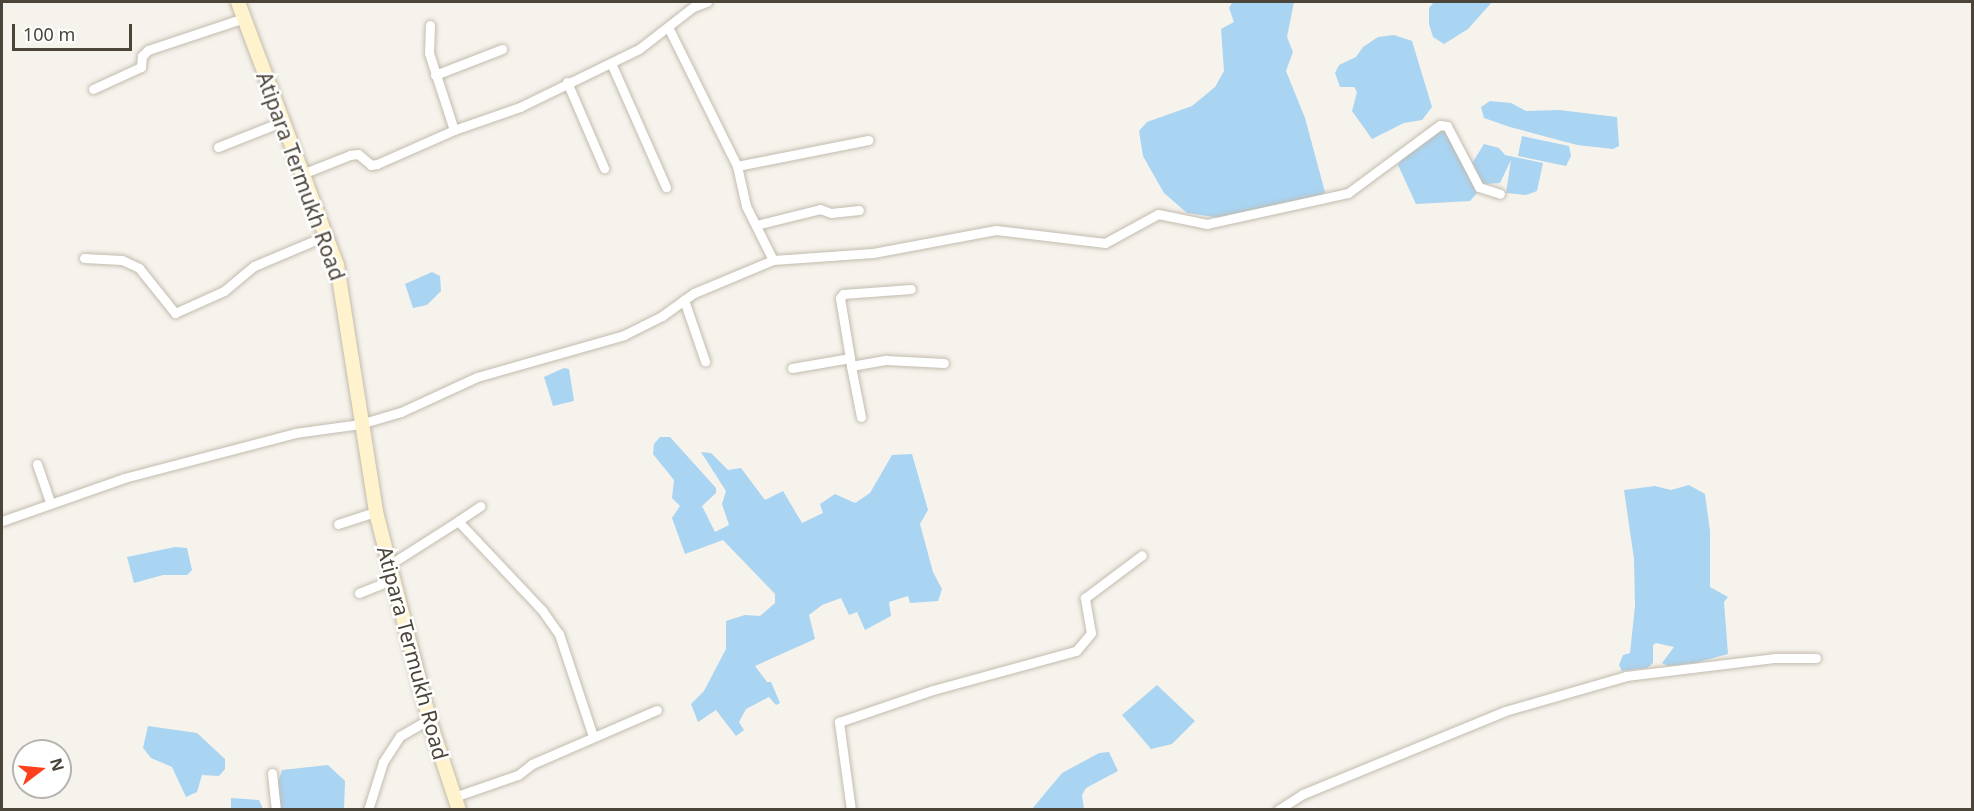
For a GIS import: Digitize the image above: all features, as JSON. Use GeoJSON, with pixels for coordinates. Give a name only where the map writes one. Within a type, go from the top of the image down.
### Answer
{"type":"FeatureCollection","features":[{"type":"Feature","properties":{"kind":"main road","name":"Atipara Termukh Road"},"geometry":{"type":"LineString","coordinates":[[238,2],[281,122],[326,236],[342,285],[360,424],[376,512],[429,719],[456,803]]}},
{"type":"Feature","properties":{"kind":"street"},"geometry":{"type":"LineString","coordinates":[[302,174],[350,155],[358,154],[371,165],[377,164],[454,130],[520,107],[567,82],[639,49],[707,2]]}},
{"type":"Feature","properties":{"kind":"street"},"geometry":{"type":"LineString","coordinates":[[93,89],[141,67],[142,56],[148,50],[244,18]]}},
{"type":"Feature","properties":{"kind":"street"},"geometry":{"type":"LineString","coordinates":[[430,25],[429,53],[454,130]]}},
{"type":"Feature","properties":{"kind":"street"},"geometry":{"type":"LineString","coordinates":[[668,27],[737,166],[746,206],[773,260]]}},
{"type":"Feature","properties":{"kind":"street"},"geometry":{"type":"LineString","coordinates":[[435,75],[502,49]]}},
{"type":"Feature","properties":{"kind":"street"},"geometry":{"type":"LineString","coordinates":[[611,63],[666,187]]}},
{"type":"Feature","properties":{"kind":"street"},"geometry":{"type":"LineString","coordinates":[[567,82],[604,168]]}},
{"type":"Feature","properties":{"kind":"street"},"geometry":{"type":"LineString","coordinates":[[218,147],[281,122]]}},
{"type":"Feature","properties":{"kind":"street"},"geometry":{"type":"LineString","coordinates":[[2,520],[124,478],[207,459],[295,433],[360,424],[401,412],[477,377],[624,335],[662,316],[684,300],[773,260],[873,253],[996,230],[1105,243],[1158,214],[1207,224],[1348,193],[1440,125],[1447,126],[1479,186],[1500,194]]}},
{"type":"Feature","properties":{"kind":"street"},"geometry":{"type":"LineString","coordinates":[[737,166],[868,140]]}},
{"type":"Feature","properties":{"kind":"street"},"geometry":{"type":"LineString","coordinates":[[756,225],[820,209],[831,213],[859,210]]}},
{"type":"Feature","properties":{"kind":"street"},"geometry":{"type":"LineString","coordinates":[[84,258],[122,260],[139,268],[175,313],[224,291],[254,266],[326,236]]}},
{"type":"Feature","properties":{"kind":"street"},"geometry":{"type":"LineString","coordinates":[[861,417],[840,298],[843,294],[910,289]]}},
{"type":"Feature","properties":{"kind":"street"},"geometry":{"type":"LineString","coordinates":[[684,300],[705,362]]}},
{"type":"Feature","properties":{"kind":"street"},"geometry":{"type":"LineString","coordinates":[[792,369],[886,360],[944,363]]}},
{"type":"Feature","properties":{"kind":"street"},"geometry":{"type":"LineString","coordinates":[[37,464],[50,502]]}},
{"type":"Feature","properties":{"kind":"street"},"geometry":{"type":"LineString","coordinates":[[389,565],[480,506]]}},
{"type":"Feature","properties":{"kind":"street"},"geometry":{"type":"LineString","coordinates":[[338,524],[376,512]]}},
{"type":"Feature","properties":{"kind":"street"},"geometry":{"type":"LineString","coordinates":[[458,520],[542,610],[559,634],[593,736]]}},
{"type":"Feature","properties":{"kind":"street"},"geometry":{"type":"LineString","coordinates":[[851,810],[839,722],[943,687],[1076,651],[1091,633],[1085,598],[1142,555]]}},
{"type":"Feature","properties":{"kind":"street"},"geometry":{"type":"LineString","coordinates":[[359,593],[392,580]]}},
{"type":"Feature","properties":{"kind":"street"},"geometry":{"type":"LineString","coordinates":[[1278,810],[1304,794],[1505,711],[1626,676],[1774,658],[1816,658]]}},
{"type":"Feature","properties":{"kind":"street"},"geometry":{"type":"LineString","coordinates":[[456,803],[518,775],[532,764],[657,710]]}},
{"type":"Feature","properties":{"kind":"street"},"geometry":{"type":"LineString","coordinates":[[368,810],[377,777],[400,736],[429,719]]}},
{"type":"Feature","properties":{"kind":"street"},"geometry":{"type":"LineString","coordinates":[[272,773],[276,810]]}},
{"type":"Feature","properties":{"kind":"water"},"geometry":{"type":"Polygon","coordinates":[[[1294,2],[1287,37],[1293,52],[1286,71],[1305,118],[1325,192],[1321,196],[1220,218],[1187,213],[1164,193],[1143,156],[1139,131],[1147,122],[1192,106],[1215,87],[1224,71],[1221,29],[1234,22],[1229,8],[1232,3],[1294,2]]]}},
{"type":"Feature","properties":{"kind":"water"},"geometry":{"type":"Polygon","coordinates":[[[1434,2],[1492,2],[1468,29],[1444,44],[1433,37],[1429,24],[1429,8],[1434,2]]]}},
{"type":"Feature","properties":{"kind":"water"},"geometry":{"type":"Polygon","coordinates":[[[1394,35],[1412,41],[1432,107],[1422,120],[1404,123],[1372,139],[1352,111],[1357,92],[1354,87],[1340,87],[1335,73],[1339,65],[1356,57],[1363,47],[1378,37],[1394,35]]]}},
{"type":"Feature","properties":{"kind":"water"},"geometry":{"type":"Polygon","coordinates":[[[1490,101],[1511,103],[1526,111],[1559,110],[1617,117],[1619,146],[1613,149],[1577,145],[1484,118],[1481,107],[1490,101]]]}},
{"type":"Feature","properties":{"kind":"water"},"geometry":{"type":"Polygon","coordinates":[[[1440,130],[1446,131],[1477,193],[1470,201],[1416,204],[1398,165],[1407,152],[1440,130]]]}},
{"type":"Feature","properties":{"kind":"water"},"geometry":{"type":"Polygon","coordinates":[[[1522,136],[1569,146],[1571,156],[1566,166],[1518,156],[1522,136]]]}},
{"type":"Feature","properties":{"kind":"water"},"geometry":{"type":"Polygon","coordinates":[[[1484,144],[1499,148],[1505,155],[1543,163],[1537,191],[1526,195],[1506,193],[1511,160],[1500,183],[1482,184],[1471,165],[1484,144]]]}},
{"type":"Feature","properties":{"kind":"water"},"geometry":{"type":"Polygon","coordinates":[[[432,272],[440,276],[441,291],[427,305],[413,308],[405,284],[432,272]]]}},
{"type":"Feature","properties":{"kind":"water"},"geometry":{"type":"Polygon","coordinates":[[[564,368],[569,369],[574,401],[553,406],[544,377],[564,368]]]}},
{"type":"Feature","properties":{"kind":"water"},"geometry":{"type":"Polygon","coordinates":[[[660,437],[670,437],[716,488],[716,493],[702,506],[715,532],[729,525],[722,504],[726,491],[701,452],[711,453],[728,470],[741,468],[765,500],[783,491],[802,523],[823,513],[820,504],[835,494],[855,503],[870,493],[892,455],[912,454],[928,510],[920,524],[933,572],[942,589],[938,601],[910,603],[908,596],[889,602],[891,616],[865,630],[857,612],[849,615],[841,598],[822,605],[809,615],[815,639],[755,666],[767,682],[771,682],[780,703],[776,705],[769,697],[746,709],[739,722],[744,730],[736,736],[716,710],[698,722],[691,704],[704,691],[726,649],[726,621],[745,615],[760,616],[775,603],[775,594],[723,540],[685,554],[672,518],[680,506],[672,498],[674,480],[653,454],[654,444],[660,437]]]}},
{"type":"Feature","properties":{"kind":"water"},"geometry":{"type":"Polygon","coordinates":[[[1689,485],[1705,494],[1710,531],[1710,587],[1728,597],[1724,602],[1728,654],[1695,663],[1668,666],[1662,663],[1674,647],[1656,643],[1653,645],[1653,663],[1647,668],[1622,671],[1619,665],[1623,655],[1630,653],[1635,606],[1634,559],[1624,490],[1655,486],[1671,490],[1689,485]]]}},
{"type":"Feature","properties":{"kind":"water"},"geometry":{"type":"Polygon","coordinates":[[[175,547],[187,548],[192,570],[187,575],[163,575],[134,583],[127,557],[175,547]]]}},
{"type":"Feature","properties":{"kind":"water"},"geometry":{"type":"Polygon","coordinates":[[[1157,685],[1195,721],[1172,744],[1151,749],[1122,715],[1157,685]]]}},
{"type":"Feature","properties":{"kind":"water"},"geometry":{"type":"Polygon","coordinates":[[[148,726],[197,733],[225,759],[225,769],[219,776],[202,775],[197,792],[186,797],[172,767],[151,758],[143,748],[148,726]]]}},
{"type":"Feature","properties":{"kind":"water"},"geometry":{"type":"Polygon","coordinates":[[[1109,752],[1118,771],[1086,788],[1082,795],[1084,809],[1032,809],[1062,773],[1099,753],[1109,752]]]}},
{"type":"Feature","properties":{"kind":"water"},"geometry":{"type":"Polygon","coordinates":[[[328,765],[345,781],[344,809],[281,809],[277,786],[282,770],[328,765]]]}},
{"type":"Feature","properties":{"kind":"water"},"geometry":{"type":"Polygon","coordinates":[[[231,798],[259,800],[263,809],[231,809],[231,798]]]}}]}
